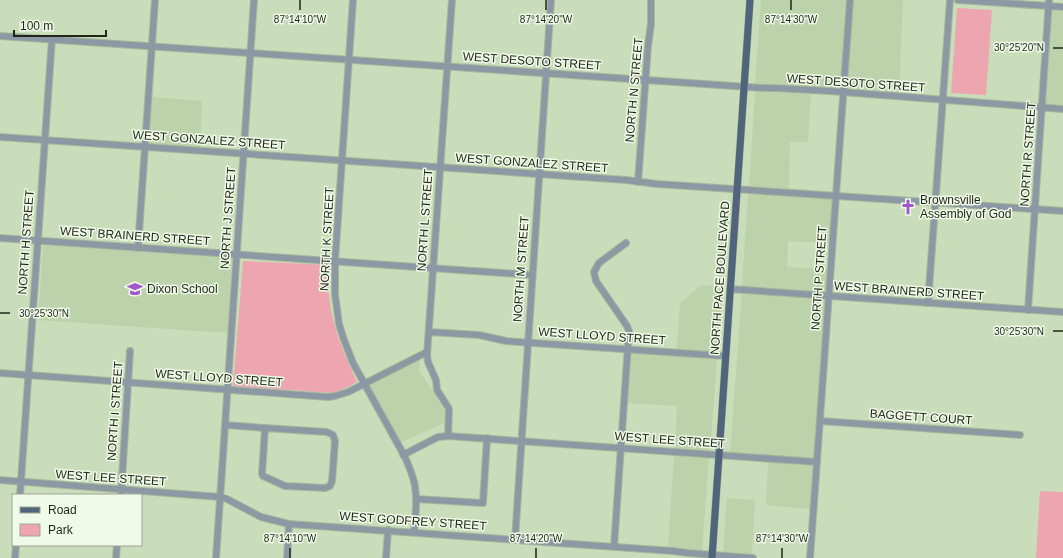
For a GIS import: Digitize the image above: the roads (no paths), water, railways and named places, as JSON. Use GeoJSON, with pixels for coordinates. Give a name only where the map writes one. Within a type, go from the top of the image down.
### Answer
{"type":"FeatureCollection","features":[{"type":"Feature","properties":{"kind":"main road","name":"NORTH PACE BOULEVARD"},"geometry":{"type":"LineString","coordinates":[[712,556],[750,0]]}},
{"type":"Feature","properties":{"kind":"street"},"geometry":{"type":"LineString","coordinates":[[138,248],[155,0]]}},
{"type":"Feature","properties":{"kind":"street","name":"NORTH J STREET"},"geometry":{"type":"LineString","coordinates":[[216,558],[254,0]]}},
{"type":"Feature","properties":{"kind":"street","name":"NORTH K STREET"},"geometry":{"type":"LineString","coordinates":[[353,0],[341,160],[335,261],[335,294],[339,324],[348,352],[403,455],[415,487],[416,499],[414,532]]}},
{"type":"Feature","properties":{"kind":"street","name":"NORTH L STREET"},"geometry":{"type":"LineString","coordinates":[[448,436],[449,409],[437,390],[436,380],[428,362],[427,352],[452,0]]}},
{"type":"Feature","properties":{"kind":"street","name":"NORTH M STREET"},"geometry":{"type":"LineString","coordinates":[[515,539],[538,174],[551,0]]}},
{"type":"Feature","properties":{"kind":"street","name":"NORTH N STREET"},"geometry":{"type":"LineString","coordinates":[[638,182],[645,80],[651,24],[651,0]]}},
{"type":"Feature","properties":{"kind":"street","name":"NORTH P STREET"},"geometry":{"type":"LineString","coordinates":[[810,558],[850,0]]}},
{"type":"Feature","properties":{"kind":"street"},"geometry":{"type":"LineString","coordinates":[[928,303],[950,0]]}},
{"type":"Feature","properties":{"kind":"street"},"geometry":{"type":"LineString","coordinates":[[958,0],[1049,3],[1063,7]]}},
{"type":"Feature","properties":{"kind":"street","name":"NORTH R STREET"},"geometry":{"type":"LineString","coordinates":[[1028,310],[1049,3]]}},
{"type":"Feature","properties":{"kind":"street","name":"WEST DESOTO STREET"},"geometry":{"type":"LineString","coordinates":[[0,36],[1063,109]]}},
{"type":"Feature","properties":{"kind":"street","name":"NORTH H STREET"},"geometry":{"type":"LineString","coordinates":[[20,494],[52,39]]}},
{"type":"Feature","properties":{"kind":"street","name":"WEST GONZALEZ STREET"},"geometry":{"type":"LineString","coordinates":[[0,137],[737,189],[1063,210]]}},
{"type":"Feature","properties":{"kind":"street","name":"WEST BRAINERD STREET"},"geometry":{"type":"LineString","coordinates":[[0,238],[532,275]]}},
{"type":"Feature","properties":{"kind":"street"},"geometry":{"type":"LineString","coordinates":[[614,547],[628,331],[627,326],[596,281],[594,272],[599,263],[626,243]]}},
{"type":"Feature","properties":{"kind":"street","name":"WEST BRAINERD STREET"},"geometry":{"type":"LineString","coordinates":[[730,289],[1063,312]]}},
{"type":"Feature","properties":{"kind":"street","name":"WEST LLOYD STREET"},"geometry":{"type":"LineString","coordinates":[[429,332],[479,335],[506,340],[726,356]]}},
{"type":"Feature","properties":{"kind":"street","name":"NORTH I STREET"},"geometry":{"type":"LineString","coordinates":[[121,492],[130,351]]}},
{"type":"Feature","properties":{"kind":"street","name":"WEST LLOYD STREET"},"geometry":{"type":"LineString","coordinates":[[0,373],[328,397],[342,394],[427,352]]}},
{"type":"Feature","properties":{"kind":"street","name":"BAGGETT COURT"},"geometry":{"type":"LineString","coordinates":[[820,421],[1020,435]]}},
{"type":"Feature","properties":{"kind":"street"},"geometry":{"type":"LineString","coordinates":[[225,425],[327,432],[333,435],[335,441],[332,481],[330,486],[325,488],[285,486],[263,476],[265,428]]}},
{"type":"Feature","properties":{"kind":"street","name":"WEST LEE STREET"},"geometry":{"type":"LineString","coordinates":[[403,455],[438,437],[448,436],[817,462]]}},
{"type":"Feature","properties":{"kind":"street"},"geometry":{"type":"LineString","coordinates":[[416,499],[483,503],[487,438]]}},
{"type":"Feature","properties":{"kind":"street","name":"WEST LEE STREET"},"geometry":{"type":"LineString","coordinates":[[0,480],[121,492],[220,497]]}},
{"type":"Feature","properties":{"kind":"street","name":"WEST GODFREY STREET"},"geometry":{"type":"LineString","coordinates":[[220,497],[227,499],[262,517],[289,524],[515,539],[712,556],[753,558]]}},
{"type":"Feature","properties":{"kind":"street"},"geometry":{"type":"LineString","coordinates":[[287,558],[289,524]]}},
{"type":"Feature","properties":{"kind":"street"},"geometry":{"type":"LineString","coordinates":[[386,558],[388,530]]}},
{"type":"Feature","properties":{"kind":"street"},"geometry":{"type":"LineString","coordinates":[[15,558],[16,546]]}},
{"type":"Feature","properties":{"kind":"street"},"geometry":{"type":"LineString","coordinates":[[116,558],[117,546]]}},
{"type":"Feature","properties":{"kind":"place","name":"Brownsville Assembly of God"},"geometry":{"type":"Point","coordinates":[908,207]}},
{"type":"Feature","properties":{"kind":"place","name":"Dixon School"},"geometry":{"type":"Point","coordinates":[135,289]}}]}
